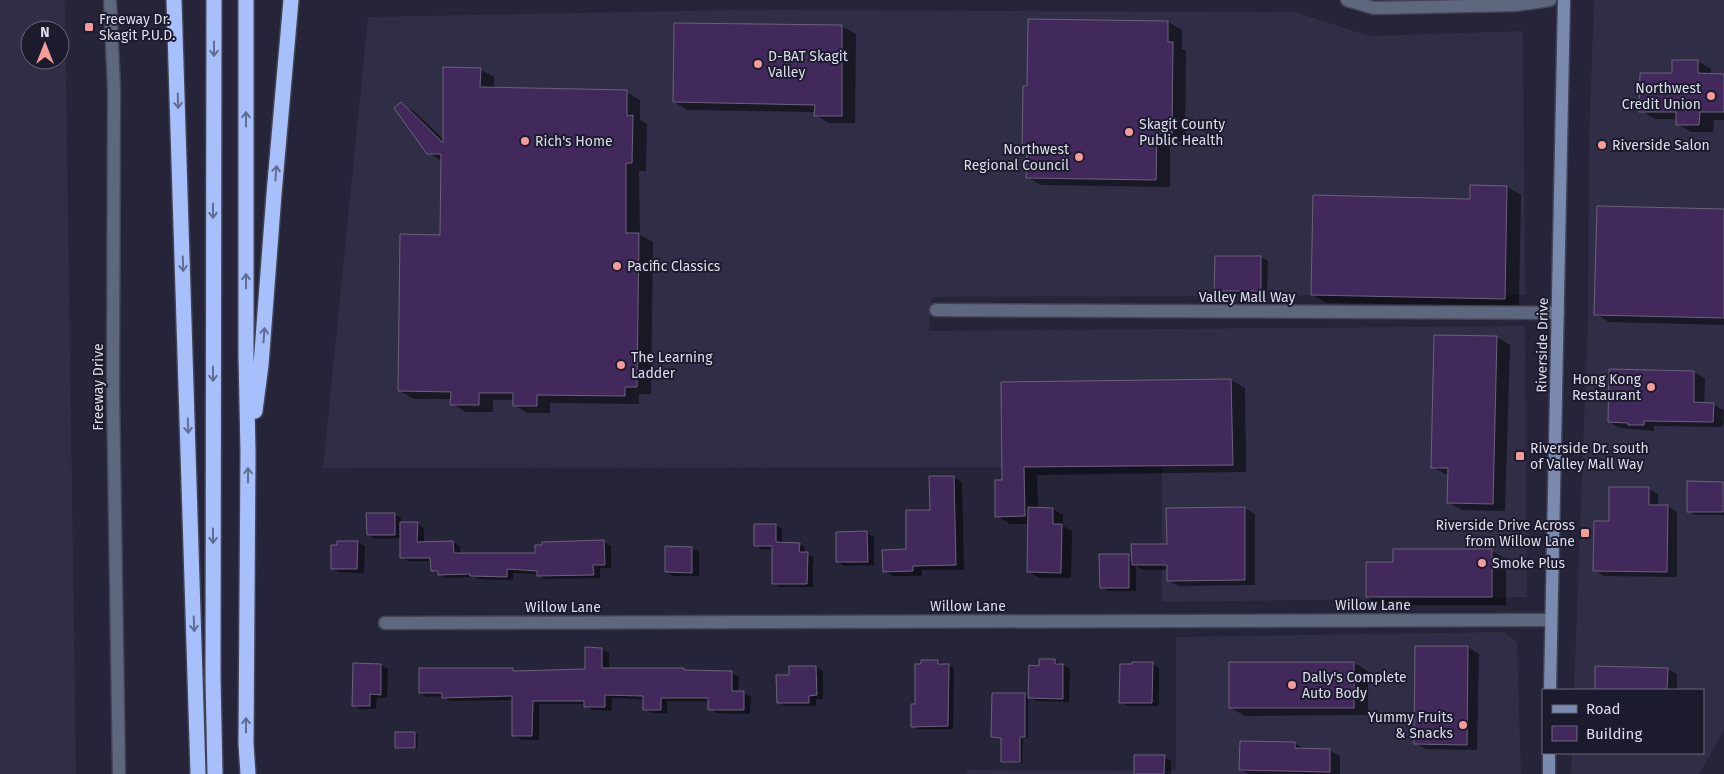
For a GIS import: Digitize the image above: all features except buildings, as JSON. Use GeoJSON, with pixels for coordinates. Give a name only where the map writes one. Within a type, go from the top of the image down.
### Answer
{"type":"FeatureCollection","features":[{"type":"Feature","properties":{"kind":"highway"},"geometry":{"type":"LineString","coordinates":[[174,0],[198,774]]}},
{"type":"Feature","properties":{"kind":"highway"},"geometry":{"type":"LineString","coordinates":[[214,0],[213,678],[215,774]]}},
{"type":"Feature","properties":{"kind":"highway"},"geometry":{"type":"LineString","coordinates":[[246,0],[246,355],[248,452],[246,734],[248,774]]}},
{"type":"Feature","properties":{"kind":"highway"},"geometry":{"type":"LineString","coordinates":[[248,452],[261,365],[291,0]]}},
{"type":"Feature","properties":{"kind":"main road","name":"Riverside Drive"},"geometry":{"type":"LineString","coordinates":[[1550,689],[1564,0]]}},
{"type":"Feature","properties":{"kind":"main road"},"geometry":{"type":"LineString","coordinates":[[1548,774],[1549,754]]}},
{"type":"Feature","properties":{"kind":"street","name":"Freeway Drive"},"geometry":{"type":"LineString","coordinates":[[110,0],[114,89],[112,391],[119,774]]}},
{"type":"Feature","properties":{"kind":"street"},"geometry":{"type":"LineString","coordinates":[[1347,0],[1374,8],[1516,5],[1550,0]]}},
{"type":"Feature","properties":{"kind":"street","name":"Valley Mall Way"},"geometry":{"type":"LineString","coordinates":[[936,310],[1558,314]]}},
{"type":"Feature","properties":{"kind":"street","name":"Willow Lane"},"geometry":{"type":"LineString","coordinates":[[385,623],[1552,620]]}},
{"type":"Feature","properties":{"kind":"shaded area"},"geometry":{"type":"Polygon","coordinates":[[[0,0],[65,0],[65,20],[20,20],[20,70],[66,70],[76,774],[0,774],[0,0]]]}},
{"type":"Feature","properties":{"kind":"shaded area"},"geometry":{"type":"Polygon","coordinates":[[[1594,0],[1724,0],[1724,730],[1699,774],[1571,774],[1572,754],[1704,754],[1704,689],[1574,689],[1588,318],[1589,141],[1594,0]]]}},
{"type":"Feature","properties":{"kind":"shaded area"},"geometry":{"type":"Polygon","coordinates":[[[737,10],[1295,12],[1369,36],[1523,31],[1525,295],[932,297],[929,331],[1525,326],[1527,597],[1162,602],[1162,467],[323,468],[368,17],[737,10]]]}},
{"type":"Feature","properties":{"kind":"shaded area"},"geometry":{"type":"Polygon","coordinates":[[[1504,632],[1517,642],[1521,774],[967,774],[967,770],[1176,771],[1176,637],[1504,632]]]}},
{"type":"Feature","properties":{"kind":"place","name":"Freeway Dr. Skagit P.U.D."},"geometry":{"type":"Point","coordinates":[89,27]}},
{"type":"Feature","properties":{"kind":"place","name":"D-BAT Skagit Valley"},"geometry":{"type":"Point","coordinates":[758,64]}},
{"type":"Feature","properties":{"kind":"place","name":"Northwest Credit Union"},"geometry":{"type":"Point","coordinates":[1711,96]}},
{"type":"Feature","properties":{"kind":"place","name":"Skagit County Public Health"},"geometry":{"type":"Point","coordinates":[1129,132]}},
{"type":"Feature","properties":{"kind":"place","name":"Rich's Home"},"geometry":{"type":"Point","coordinates":[525,141]}},
{"type":"Feature","properties":{"kind":"place","name":"Riverside Salon"},"geometry":{"type":"Point","coordinates":[1602,145]}},
{"type":"Feature","properties":{"kind":"place","name":"Northwest Regional Council"},"geometry":{"type":"Point","coordinates":[1079,157]}},
{"type":"Feature","properties":{"kind":"place","name":"Pacific Classics"},"geometry":{"type":"Point","coordinates":[617,266]}},
{"type":"Feature","properties":{"kind":"place","name":"The Learning Ladder"},"geometry":{"type":"Point","coordinates":[621,365]}},
{"type":"Feature","properties":{"kind":"place","name":"Hong Kong Restaurant"},"geometry":{"type":"Point","coordinates":[1651,387]}},
{"type":"Feature","properties":{"kind":"place","name":"Riverside Dr. south of Valley Mall Way"},"geometry":{"type":"Point","coordinates":[1520,456]}},
{"type":"Feature","properties":{"kind":"place","name":"Riverside Drive Across from Willow Lane"},"geometry":{"type":"Point","coordinates":[1585,533]}},
{"type":"Feature","properties":{"kind":"place","name":"Smoke Plus"},"geometry":{"type":"Point","coordinates":[1482,563]}},
{"type":"Feature","properties":{"kind":"place","name":"Dally's Complete Auto Body"},"geometry":{"type":"Point","coordinates":[1292,685]}},
{"type":"Feature","properties":{"kind":"place","name":"Yummy Fruits & Snacks"},"geometry":{"type":"Point","coordinates":[1463,725]}}]}
